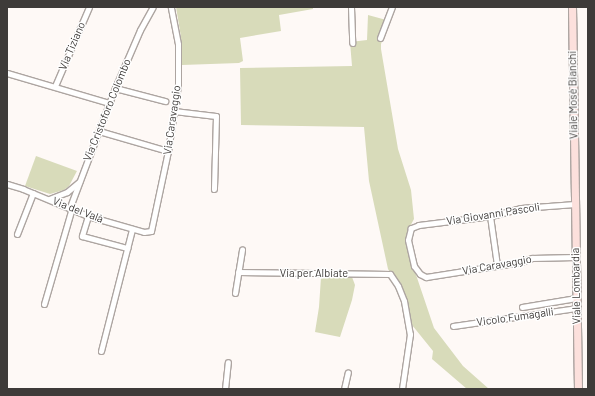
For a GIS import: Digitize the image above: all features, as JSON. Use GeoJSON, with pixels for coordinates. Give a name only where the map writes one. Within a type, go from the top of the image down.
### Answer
{"type":"FeatureCollection","features":[{"type":"Feature","properties":{"kind":"main road","name":"Viale Mosè Bianchi"},"geometry":{"type":"LineString","coordinates":[[572,7],[574,183]]}},
{"type":"Feature","properties":{"kind":"main road","name":"Viale Lombardia"},"geometry":{"type":"LineString","coordinates":[[574,183],[578,389]]}},
{"type":"Feature","properties":{"kind":"street","name":"Via Tiziano"},"geometry":{"type":"LineString","coordinates":[[55,86],[89,7]]}},
{"type":"Feature","properties":{"kind":"street","name":"Via Cristoforo Colombo"},"geometry":{"type":"LineString","coordinates":[[70,207],[115,88],[140,30],[153,7]]}},
{"type":"Feature","properties":{"kind":"street","name":"Via Caravaggio"},"geometry":{"type":"LineString","coordinates":[[150,231],[154,226],[168,151],[179,60],[176,27],[171,7]]}},
{"type":"Feature","properties":{"kind":"street"},"geometry":{"type":"LineString","coordinates":[[351,7],[352,43]]}},
{"type":"Feature","properties":{"kind":"street"},"geometry":{"type":"LineString","coordinates":[[380,38],[392,7]]}},
{"type":"Feature","properties":{"kind":"street"},"geometry":{"type":"LineString","coordinates":[[7,72],[109,103]]}},
{"type":"Feature","properties":{"kind":"street"},"geometry":{"type":"LineString","coordinates":[[115,88],[165,101]]}},
{"type":"Feature","properties":{"kind":"street"},"geometry":{"type":"LineString","coordinates":[[174,111],[216,116],[214,189]]}},
{"type":"Feature","properties":{"kind":"street"},"geometry":{"type":"LineString","coordinates":[[99,131],[168,151]]}},
{"type":"Feature","properties":{"kind":"street"},"geometry":{"type":"LineString","coordinates":[[49,199],[67,192],[80,181]]}},
{"type":"Feature","properties":{"kind":"street","name":"Via del Valà"},"geometry":{"type":"LineString","coordinates":[[7,184],[70,207],[88,216],[132,229],[147,232],[150,231]]}},
{"type":"Feature","properties":{"kind":"street"},"geometry":{"type":"LineString","coordinates":[[17,234],[33,193]]}},
{"type":"Feature","properties":{"kind":"street","name":"Via Giovanni Pascoli"},"geometry":{"type":"LineString","coordinates":[[420,274],[414,266],[408,240],[411,228],[419,225],[490,216],[521,208],[574,204]]}},
{"type":"Feature","properties":{"kind":"street"},"geometry":{"type":"LineString","coordinates":[[44,304],[70,207]]}},
{"type":"Feature","properties":{"kind":"street"},"geometry":{"type":"LineString","coordinates":[[88,216],[82,236],[127,248]]}},
{"type":"Feature","properties":{"kind":"street"},"geometry":{"type":"LineString","coordinates":[[490,216],[497,266]]}},
{"type":"Feature","properties":{"kind":"street"},"geometry":{"type":"LineString","coordinates":[[101,351],[132,229]]}},
{"type":"Feature","properties":{"kind":"street"},"geometry":{"type":"LineString","coordinates":[[235,293],[242,250]]}},
{"type":"Feature","properties":{"kind":"street","name":"Via Caravaggio"},"geometry":{"type":"LineString","coordinates":[[420,274],[426,277],[439,276],[520,262],[532,258],[575,257]]}},
{"type":"Feature","properties":{"kind":"street","name":"Via per Albiate"},"geometry":{"type":"LineString","coordinates":[[238,272],[390,274],[398,286],[404,301],[410,334],[402,389]]}},
{"type":"Feature","properties":{"kind":"street"},"geometry":{"type":"LineString","coordinates":[[522,307],[576,298]]}},
{"type":"Feature","properties":{"kind":"street","name":"Vicolo Fumagalli"},"geometry":{"type":"LineString","coordinates":[[453,326],[576,308]]}},
{"type":"Feature","properties":{"kind":"street"},"geometry":{"type":"LineString","coordinates":[[225,389],[228,362]]}},
{"type":"Feature","properties":{"kind":"street"},"geometry":{"type":"LineString","coordinates":[[344,389],[348,372]]}},
{"type":"Feature","properties":{"kind":"green space"},"geometry":{"type":"Polygon","coordinates":[[[176,7],[313,7],[313,9],[279,15],[281,31],[240,38],[243,61],[239,63],[182,65],[181,37],[176,7]]]}},
{"type":"Feature","properties":{"kind":"green space"},"geometry":{"type":"Polygon","coordinates":[[[368,15],[390,21],[381,44],[381,49],[398,149],[411,190],[414,219],[408,230],[406,238],[410,257],[434,328],[463,366],[489,389],[467,389],[432,359],[433,351],[412,325],[406,301],[388,269],[369,181],[364,127],[241,125],[240,68],[352,66],[350,42],[367,40],[368,15]]]}},
{"type":"Feature","properties":{"kind":"green space"},"geometry":{"type":"Polygon","coordinates":[[[36,156],[77,171],[69,186],[64,190],[50,194],[25,186],[36,156]]]}},
{"type":"Feature","properties":{"kind":"green space"},"geometry":{"type":"Polygon","coordinates":[[[321,277],[352,277],[355,285],[352,300],[340,337],[315,332],[319,307],[321,277]]]}}]}
